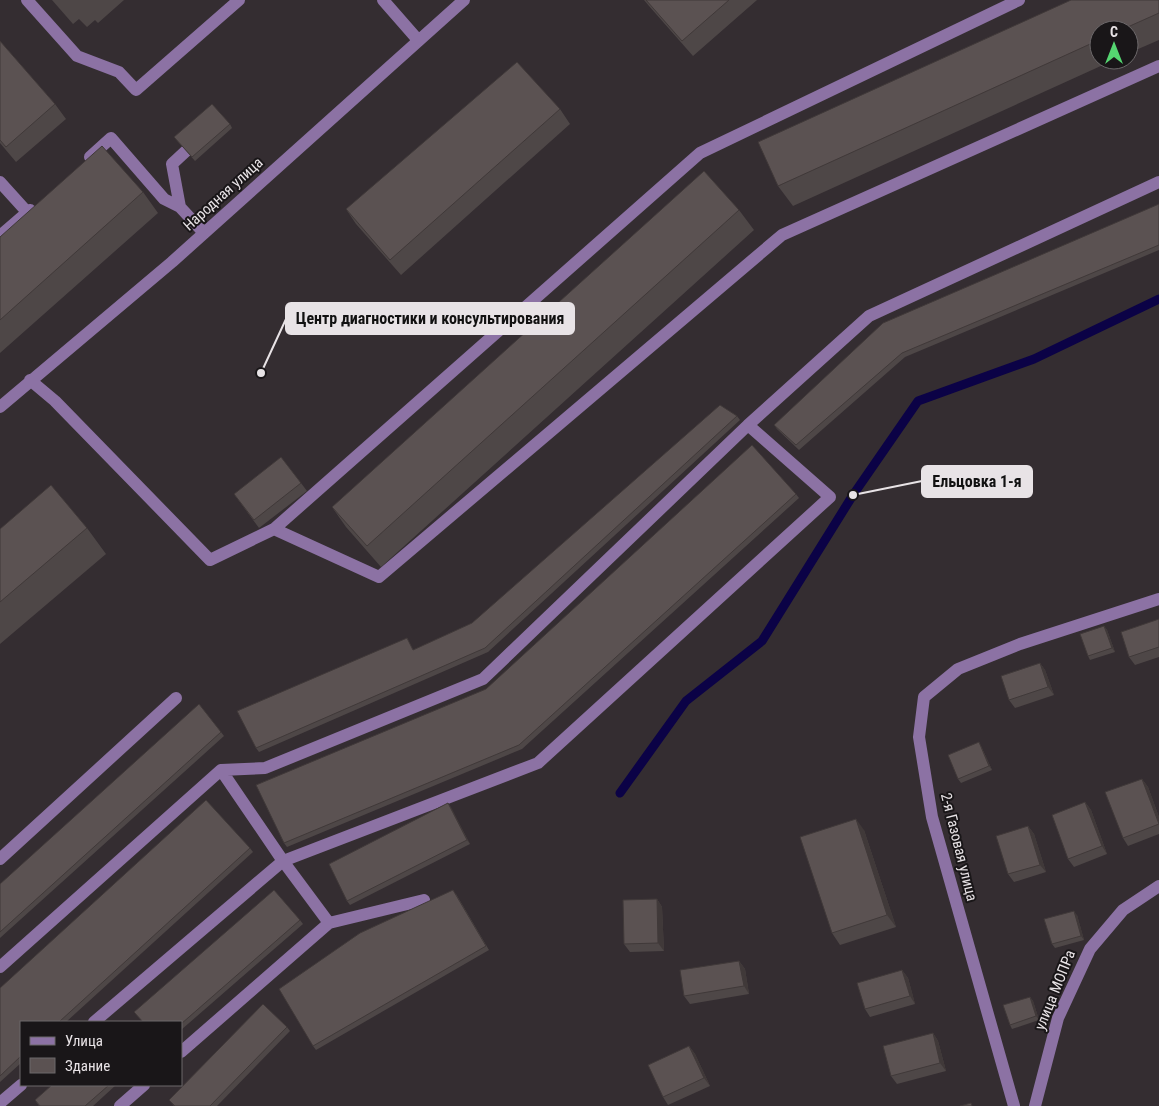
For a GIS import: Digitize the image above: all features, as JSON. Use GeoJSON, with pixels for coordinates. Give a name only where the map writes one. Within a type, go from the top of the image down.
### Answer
{"type":"FeatureCollection","features":[{"type":"Feature","properties":{"kind":"street"},"geometry":{"type":"LineString","coordinates":[[27,0],[78,56],[119,72],[136,90],[239,0]]}},
{"type":"Feature","properties":{"kind":"street"},"geometry":{"type":"LineString","coordinates":[[383,0],[418,40]]}},
{"type":"Feature","properties":{"kind":"street","name":"Народная улица"},"geometry":{"type":"LineString","coordinates":[[0,407],[204,233],[464,0]]}},
{"type":"Feature","properties":{"kind":"street"},"geometry":{"type":"LineString","coordinates":[[30,380],[55,401],[210,560],[274,529],[700,153],[1019,0]]}},
{"type":"Feature","properties":{"kind":"street"},"geometry":{"type":"LineString","coordinates":[[274,529],[379,577],[782,235],[1159,66]]}},
{"type":"Feature","properties":{"kind":"street"},"geometry":{"type":"LineString","coordinates":[[84,163],[112,138],[164,199],[180,207],[204,233]]}},
{"type":"Feature","properties":{"kind":"street"},"geometry":{"type":"LineString","coordinates":[[180,207],[172,164],[186,151]]}},
{"type":"Feature","properties":{"kind":"street"},"geometry":{"type":"LineString","coordinates":[[0,182],[28,212]]}},
{"type":"Feature","properties":{"kind":"street"},"geometry":{"type":"LineString","coordinates":[[0,967],[221,770],[265,768],[483,679],[748,425],[869,316],[1159,182]]}},
{"type":"Feature","properties":{"kind":"street"},"geometry":{"type":"LineString","coordinates":[[0,236],[42,200]]}},
{"type":"Feature","properties":{"kind":"street"},"geometry":{"type":"LineString","coordinates":[[95,1021],[283,861],[538,763],[830,497],[748,425]]}},
{"type":"Feature","properties":{"kind":"street","name":"2-я Газовая улица"},"geometry":{"type":"LineString","coordinates":[[1014,1106],[932,817],[919,736],[924,697],[958,670],[1020,644],[1159,599]]}},
{"type":"Feature","properties":{"kind":"street"},"geometry":{"type":"LineString","coordinates":[[0,859],[176,698]]}},
{"type":"Feature","properties":{"kind":"street"},"geometry":{"type":"LineString","coordinates":[[221,770],[283,861],[330,923]]}},
{"type":"Feature","properties":{"kind":"street","name":"улица МОПРа"},"geometry":{"type":"LineString","coordinates":[[1035,1106],[1058,1018],[1090,949],[1123,910],[1159,886]]}},
{"type":"Feature","properties":{"kind":"street"},"geometry":{"type":"LineString","coordinates":[[182,1051],[330,923],[424,900]]}},
{"type":"Feature","properties":{"kind":"street"},"geometry":{"type":"LineString","coordinates":[[0,1103],[20,1086]]}},
{"type":"Feature","properties":{"kind":"street"},"geometry":{"type":"LineString","coordinates":[[120,1106],[143,1086]]}},
{"type":"Feature","properties":{"kind":"building"},"geometry":{"type":"Polygon","coordinates":[[[646,0],[729,0],[682,41],[646,0]]]}},
{"type":"Feature","properties":{"kind":"building"},"geometry":{"type":"Polygon","coordinates":[[[1071,0],[1159,0],[1159,13],[1139,22],[1139,20],[1089,20],[1089,45],[778,186],[758,142],[1071,0]]]}},
{"type":"Feature","properties":{"kind":"building"},"geometry":{"type":"Polygon","coordinates":[[[0,41],[55,104],[6,147],[0,140],[0,41]]]}},
{"type":"Feature","properties":{"kind":"building"},"geometry":{"type":"Polygon","coordinates":[[[517,62],[560,109],[390,260],[346,209],[517,62]]]}},
{"type":"Feature","properties":{"kind":"building"},"geometry":{"type":"Polygon","coordinates":[[[212,104],[230,124],[192,157],[174,137],[212,104]]]}},
{"type":"Feature","properties":{"kind":"building"},"geometry":{"type":"Polygon","coordinates":[[[102,146],[143,192],[0,320],[0,237],[102,146]]]}},
{"type":"Feature","properties":{"kind":"building"},"geometry":{"type":"Polygon","coordinates":[[[704,171],[739,210],[367,546],[332,507],[704,171]]]}},
{"type":"Feature","properties":{"kind":"building"},"geometry":{"type":"Polygon","coordinates":[[[1159,204],[1159,245],[902,353],[796,445],[774,425],[883,323],[1159,204]]]}},
{"type":"Feature","properties":{"kind":"building"},"geometry":{"type":"Polygon","coordinates":[[[720,405],[737,416],[485,648],[256,748],[237,711],[407,638],[413,650],[472,623],[720,405]]]}},
{"type":"Feature","properties":{"kind":"building"},"geometry":{"type":"Polygon","coordinates":[[[752,445],[796,494],[519,745],[284,843],[256,785],[486,689],[752,445]]]}},
{"type":"Feature","properties":{"kind":"building"},"geometry":{"type":"Polygon","coordinates":[[[281,457],[301,483],[254,520],[234,494],[281,457]]]}},
{"type":"Feature","properties":{"kind":"building"},"geometry":{"type":"Polygon","coordinates":[[[51,485],[87,528],[0,602],[0,529],[51,485]]]}},
{"type":"Feature","properties":{"kind":"building"},"geometry":{"type":"Polygon","coordinates":[[[1159,619],[1159,647],[1129,657],[1121,632],[1159,619]]]}},
{"type":"Feature","properties":{"kind":"building"},"geometry":{"type":"Polygon","coordinates":[[[1104,626],[1112,648],[1088,656],[1080,634],[1104,626]]]}},
{"type":"Feature","properties":{"kind":"building"},"geometry":{"type":"Polygon","coordinates":[[[1040,663],[1048,687],[1009,700],[1001,676],[1040,663]]]}},
{"type":"Feature","properties":{"kind":"building"},"geometry":{"type":"Polygon","coordinates":[[[199,704],[221,732],[0,932],[0,884],[199,704]]]}},
{"type":"Feature","properties":{"kind":"building"},"geometry":{"type":"Polygon","coordinates":[[[979,742],[989,766],[958,779],[948,755],[979,742]]]}},
{"type":"Feature","properties":{"kind":"building"},"geometry":{"type":"Polygon","coordinates":[[[1142,779],[1159,824],[1123,838],[1105,792],[1142,779]]]}},
{"type":"Feature","properties":{"kind":"building"},"geometry":{"type":"Polygon","coordinates":[[[206,800],[250,848],[60,1021],[20,1021],[20,1057],[0,1076],[0,988],[206,800]]]}},
{"type":"Feature","properties":{"kind":"building"},"geometry":{"type":"Polygon","coordinates":[[[1085,802],[1102,846],[1068,859],[1052,815],[1085,802]]]}},
{"type":"Feature","properties":{"kind":"building"},"geometry":{"type":"Polygon","coordinates":[[[448,803],[467,840],[347,901],[329,864],[448,803]]]}},
{"type":"Feature","properties":{"kind":"building"},"geometry":{"type":"Polygon","coordinates":[[[856,819],[887,915],[832,933],[800,837],[856,819]]]}},
{"type":"Feature","properties":{"kind":"building"},"geometry":{"type":"Polygon","coordinates":[[[1028,826],[1040,865],[1008,874],[996,836],[1028,826]]]}},
{"type":"Feature","properties":{"kind":"building"},"geometry":{"type":"Polygon","coordinates":[[[274,890],[300,920],[182,1023],[182,1021],[142,1021],[134,1012],[274,890]]]}},
{"type":"Feature","properties":{"kind":"building"},"geometry":{"type":"Polygon","coordinates":[[[453,890],[486,946],[313,1046],[279,989],[360,933],[453,890]]]}},
{"type":"Feature","properties":{"kind":"building"},"geometry":{"type":"Polygon","coordinates":[[[657,899],[658,943],[624,944],[623,900],[657,899]]]}},
{"type":"Feature","properties":{"kind":"building"},"geometry":{"type":"Polygon","coordinates":[[[1074,911],[1081,936],[1052,944],[1044,919],[1074,911]]]}},
{"type":"Feature","properties":{"kind":"building"},"geometry":{"type":"Polygon","coordinates":[[[739,961],[744,986],[684,996],[680,970],[739,961]]]}},
{"type":"Feature","properties":{"kind":"building"},"geometry":{"type":"Polygon","coordinates":[[[902,970],[910,996],[865,1009],[857,983],[902,970]]]}},
{"type":"Feature","properties":{"kind":"building"},"geometry":{"type":"Polygon","coordinates":[[[1030,997],[1036,1016],[1010,1025],[1003,1005],[1030,997]]]}},
{"type":"Feature","properties":{"kind":"building"},"geometry":{"type":"Polygon","coordinates":[[[263,1004],[287,1027],[210,1106],[175,1106],[169,1100],[263,1004]]]}},
{"type":"Feature","properties":{"kind":"building"},"geometry":{"type":"Polygon","coordinates":[[[933,1033],[940,1063],[891,1076],[883,1046],[933,1033]]]}},
{"type":"Feature","properties":{"kind":"building"},"geometry":{"type":"Polygon","coordinates":[[[689,1046],[704,1078],[663,1097],[648,1065],[689,1046]]]}},
{"type":"Feature","properties":{"kind":"building"},"geometry":{"type":"Polygon","coordinates":[[[51,1086],[108,1086],[85,1106],[40,1106],[35,1100],[51,1086]]]}},
{"type":"Feature","properties":{"kind":"building"},"geometry":{"type":"Polygon","coordinates":[[[971,1103],[972,1106],[960,1106],[971,1103]]]}},
{"type":"Feature","properties":{"kind":"waterway"},"geometry":{"type":"LineString","coordinates":[[620,793],[686,701],[762,641],[853,495],[918,401],[1034,359],[1159,299]]}},
{"type":"Feature","properties":{"kind":"place","name":"Центр диагностики и консультирования"},"geometry":{"type":"Point","coordinates":[261,373]}},
{"type":"Feature","properties":{"kind":"place","name":"Ельцовка 1-я"},"geometry":{"type":"Point","coordinates":[853,495]}}]}
